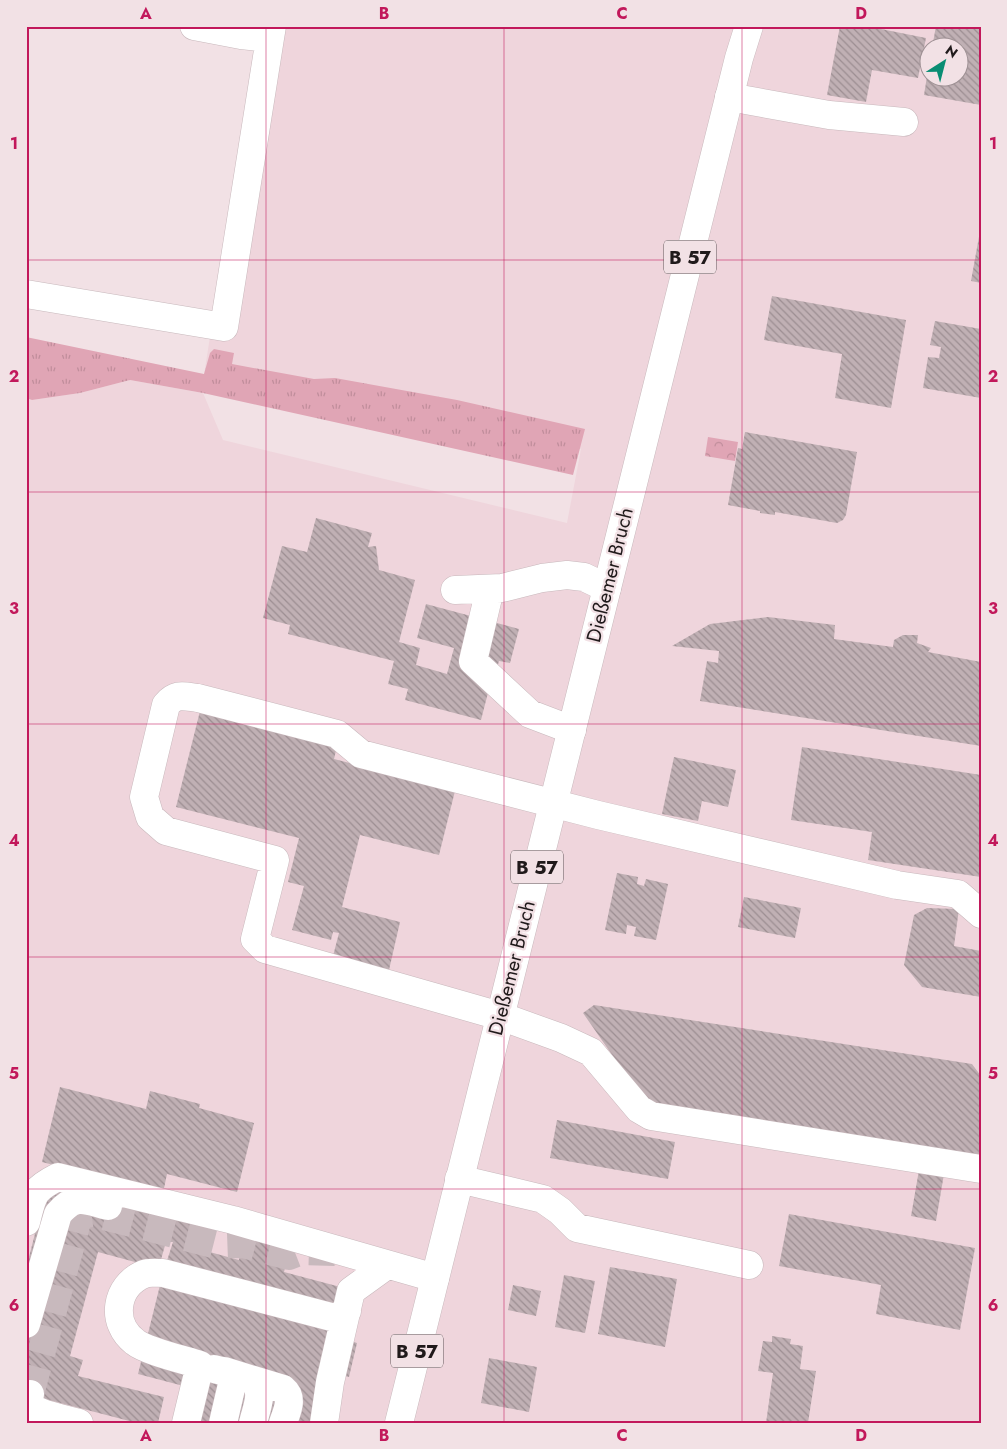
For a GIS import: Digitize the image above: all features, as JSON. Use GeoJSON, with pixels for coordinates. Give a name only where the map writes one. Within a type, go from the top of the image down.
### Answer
{"type":"FeatureCollection","features":[{"type":"Feature","properties":{"kind":"main road"},"geometry":{"type":"LineString","coordinates":[[26,294],[224,328],[271,32],[241,35],[194,26]]}},
{"type":"Feature","properties":{"kind":"main road","name":"B 57"},"geometry":{"type":"LineString","coordinates":[[730,96],[739,58],[742,26]]}},
{"type":"Feature","properties":{"kind":"main road"},"geometry":{"type":"LineString","coordinates":[[739,58],[750,26]]}},
{"type":"Feature","properties":{"kind":"main road"},"geometry":{"type":"LineString","coordinates":[[730,96],[829,115],[904,122]]}},
{"type":"Feature","properties":{"kind":"main road","name":"Dießemer Bruch"},"geometry":{"type":"LineString","coordinates":[[399,1423],[730,96]]}},
{"type":"Feature","properties":{"kind":"main road"},"geometry":{"type":"LineString","coordinates":[[455,590],[502,588],[542,578],[567,575],[584,577],[607,588]]}},
{"type":"Feature","properties":{"kind":"main road"},"geometry":{"type":"LineString","coordinates":[[490,589],[473,661],[530,714],[572,730]]}},
{"type":"Feature","properties":{"kind":"main road"},"geometry":{"type":"LineString","coordinates":[[981,914],[958,894],[897,885],[553,805],[361,754],[337,734],[198,698],[181,696],[172,698],[166,705],[144,797],[150,817],[166,831],[276,860],[254,939],[265,949],[500,1016],[561,1038],[591,1052],[639,1110],[651,1116],[981,1169]]}},
{"type":"Feature","properties":{"kind":"main road"},"geometry":{"type":"LineString","coordinates":[[26,1222],[34,1194],[44,1184],[58,1177],[242,1223],[435,1278]]}},
{"type":"Feature","properties":{"kind":"main road"},"geometry":{"type":"LineString","coordinates":[[459,1179],[543,1199],[560,1211],[578,1228],[750,1265]]}},
{"type":"Feature","properties":{"kind":"main road"},"geometry":{"type":"LineString","coordinates":[[26,1324],[58,1214],[66,1204],[74,1200],[82,1200],[242,1235],[302,1252]]}},
{"type":"Feature","properties":{"kind":"main road"},"geometry":{"type":"LineString","coordinates":[[325,1419],[330,1382],[351,1291],[387,1265]]}},
{"type":"Feature","properties":{"kind":"main road"},"geometry":{"type":"LineString","coordinates":[[325,1419],[322,1408],[306,1396],[142,1347],[133,1341],[121,1326],[118,1317],[120,1301],[131,1281],[146,1273],[163,1273],[335,1318],[346,1311]]}},
{"type":"Feature","properties":{"kind":"main road"},"geometry":{"type":"LineString","coordinates":[[325,1419],[338,1382],[362,1283]]}},
{"type":"Feature","properties":{"kind":"main road"},"geometry":{"type":"LineString","coordinates":[[223,1423],[233,1380],[230,1376],[246,1378],[288,1393],[290,1399],[283,1423]]}},
{"type":"Feature","properties":{"kind":"main road"},"geometry":{"type":"LineString","coordinates":[[186,1423],[246,1378]]}},
{"type":"Feature","properties":{"kind":"main road"},"geometry":{"type":"LineString","coordinates":[[236,1423],[246,1386],[246,1378]]}},
{"type":"Feature","properties":{"kind":"main road"},"geometry":{"type":"LineString","coordinates":[[246,1378],[259,1387],[260,1394],[253,1423]]}},
{"type":"Feature","properties":{"kind":"main road"},"geometry":{"type":"LineString","coordinates":[[246,1378],[275,1401],[269,1423]]}},
{"type":"Feature","properties":{"kind":"main road"},"geometry":{"type":"LineString","coordinates":[[45,1423],[28,1406],[29,1403],[40,1411],[79,1423]]}},
{"type":"Feature","properties":{"kind":"shaded area"},"geometry":{"type":"Polygon","coordinates":[[[259,26],[981,26],[981,1423],[26,1423],[26,398],[32,400],[80,393],[130,380],[203,393],[223,440],[567,523],[581,449],[204,375],[259,26]]]}},
{"type":"Feature","properties":{"kind":"green space"},"geometry":{"type":"Polygon","coordinates":[[[26,337],[204,374],[210,353],[214,349],[234,353],[232,364],[314,379],[335,378],[457,400],[585,429],[573,475],[203,393],[130,380],[80,393],[32,400],[26,398],[26,337]]]}},
{"type":"Feature","properties":{"kind":"green space"},"geometry":{"type":"Polygon","coordinates":[[[708,437],[738,442],[735,461],[705,456],[708,437]]]}},
{"type":"Feature","properties":{"kind":"building"},"geometry":{"type":"Polygon","coordinates":[[[840,26],[866,26],[926,38],[920,38],[918,78],[872,70],[866,102],[827,95],[840,26]]]}},
{"type":"Feature","properties":{"kind":"building"},"geometry":{"type":"Polygon","coordinates":[[[936,26],[981,26],[981,105],[924,95],[925,88],[970,88],[970,38],[934,38],[936,26]]]}},
{"type":"Feature","properties":{"kind":"building"},"geometry":{"type":"Polygon","coordinates":[[[981,231],[981,283],[971,281],[981,231]]]}},
{"type":"Feature","properties":{"kind":"building"},"geometry":{"type":"Polygon","coordinates":[[[772,296],[906,320],[891,408],[835,398],[842,354],[764,340],[772,296]]]}},
{"type":"Feature","properties":{"kind":"building"},"geometry":{"type":"Polygon","coordinates":[[[935,321],[981,329],[981,398],[923,388],[928,357],[939,358],[941,347],[930,345],[935,321]]]}},
{"type":"Feature","properties":{"kind":"building"},"geometry":{"type":"Polygon","coordinates":[[[745,432],[857,452],[846,515],[843,520],[837,523],[775,512],[775,515],[728,505],[738,448],[742,449],[745,432]]]}},
{"type":"Feature","properties":{"kind":"building"},"geometry":{"type":"Polygon","coordinates":[[[316,518],[372,533],[368,547],[376,546],[379,570],[415,580],[399,642],[420,648],[416,665],[447,674],[454,648],[417,638],[426,604],[519,629],[510,663],[499,661],[492,686],[490,685],[481,720],[405,700],[408,689],[388,684],[394,661],[288,634],[290,625],[263,618],[282,546],[307,552],[316,518]]]}},
{"type":"Feature","properties":{"kind":"building"},"geometry":{"type":"Polygon","coordinates":[[[768,617],[835,625],[834,639],[893,647],[894,640],[903,635],[918,635],[917,643],[931,648],[928,652],[981,662],[981,746],[700,701],[707,661],[718,663],[719,651],[672,646],[710,624],[768,617]]]}},
{"type":"Feature","properties":{"kind":"building"},"geometry":{"type":"Polygon","coordinates":[[[201,707],[338,742],[334,759],[373,769],[457,783],[439,855],[360,835],[342,907],[400,922],[389,970],[333,956],[339,933],[333,932],[331,940],[292,930],[304,886],[288,882],[299,838],[176,807],[201,707]]]}},
{"type":"Feature","properties":{"kind":"building"},"geometry":{"type":"Polygon","coordinates":[[[802,747],[981,775],[981,877],[868,860],[872,832],[791,820],[802,747]]]}},
{"type":"Feature","properties":{"kind":"building"},"geometry":{"type":"Polygon","coordinates":[[[674,757],[736,770],[728,807],[702,801],[698,821],[662,814],[674,757]]]}},
{"type":"Feature","properties":{"kind":"building"},"geometry":{"type":"Polygon","coordinates":[[[617,873],[638,877],[637,884],[644,886],[646,879],[668,884],[656,940],[634,936],[636,927],[627,925],[626,934],[605,930],[617,873]]]}},
{"type":"Feature","properties":{"kind":"building"},"geometry":{"type":"Polygon","coordinates":[[[744,897],[801,908],[795,938],[738,927],[744,897]]]}},
{"type":"Feature","properties":{"kind":"building"},"geometry":{"type":"Polygon","coordinates":[[[927,908],[959,909],[954,946],[981,951],[981,997],[922,987],[904,965],[914,915],[927,908]]]}},
{"type":"Feature","properties":{"kind":"building"},"geometry":{"type":"Polygon","coordinates":[[[594,1005],[972,1064],[981,1076],[981,1160],[649,1108],[583,1013],[594,1005]]]}},
{"type":"Feature","properties":{"kind":"building"},"geometry":{"type":"Polygon","coordinates":[[[60,1087],[146,1109],[150,1091],[200,1104],[199,1108],[254,1123],[237,1192],[167,1174],[163,1193],[42,1162],[60,1087]]]}},
{"type":"Feature","properties":{"kind":"building"},"geometry":{"type":"Polygon","coordinates":[[[557,1120],[675,1142],[668,1179],[550,1158],[557,1120]]]}},
{"type":"Feature","properties":{"kind":"building"},"geometry":{"type":"Polygon","coordinates":[[[919,1170],[944,1174],[936,1221],[911,1216],[919,1170]]]}},
{"type":"Feature","properties":{"kind":"building"},"geometry":{"type":"Polygon","coordinates":[[[66,1185],[201,1220],[195,1248],[239,1260],[246,1229],[292,1242],[284,1272],[348,1289],[348,1340],[357,1343],[349,1377],[340,1375],[314,1423],[196,1423],[195,1389],[138,1374],[163,1273],[173,1242],[166,1242],[160,1263],[146,1265],[98,1252],[70,1356],[83,1360],[78,1376],[164,1397],[158,1423],[137,1423],[45,1399],[45,1405],[26,1405],[26,1269],[44,1198],[66,1185]]]}},
{"type":"Feature","properties":{"kind":"building"},"geometry":{"type":"Polygon","coordinates":[[[789,1214],[975,1248],[960,1330],[876,1314],[881,1285],[779,1266],[789,1214]]]}},
{"type":"Feature","properties":{"kind":"building"},"geometry":{"type":"Polygon","coordinates":[[[610,1267],[677,1279],[665,1347],[598,1334],[610,1267]]]}},
{"type":"Feature","properties":{"kind":"building"},"geometry":{"type":"Polygon","coordinates":[[[564,1275],[595,1281],[585,1333],[555,1327],[564,1275]]]}},
{"type":"Feature","properties":{"kind":"building"},"geometry":{"type":"Polygon","coordinates":[[[513,1285],[541,1291],[536,1316],[508,1310],[513,1285]]]}},
{"type":"Feature","properties":{"kind":"building"},"geometry":{"type":"Polygon","coordinates":[[[772,1336],[791,1339],[790,1344],[803,1346],[800,1369],[816,1371],[808,1423],[766,1423],[773,1373],[758,1371],[763,1341],[772,1342],[772,1336]]]}},
{"type":"Feature","properties":{"kind":"building"},"geometry":{"type":"Polygon","coordinates":[[[489,1358],[537,1367],[529,1412],[481,1403],[489,1358]]]}},
{"type":"Feature","properties":{"kind":"tunnel"},"geometry":{"type":"LineString","coordinates":[[30,1394],[77,1222],[85,1215],[92,1213],[217,1245],[243,1244],[289,1256],[302,1251],[335,1252]]}}]}
